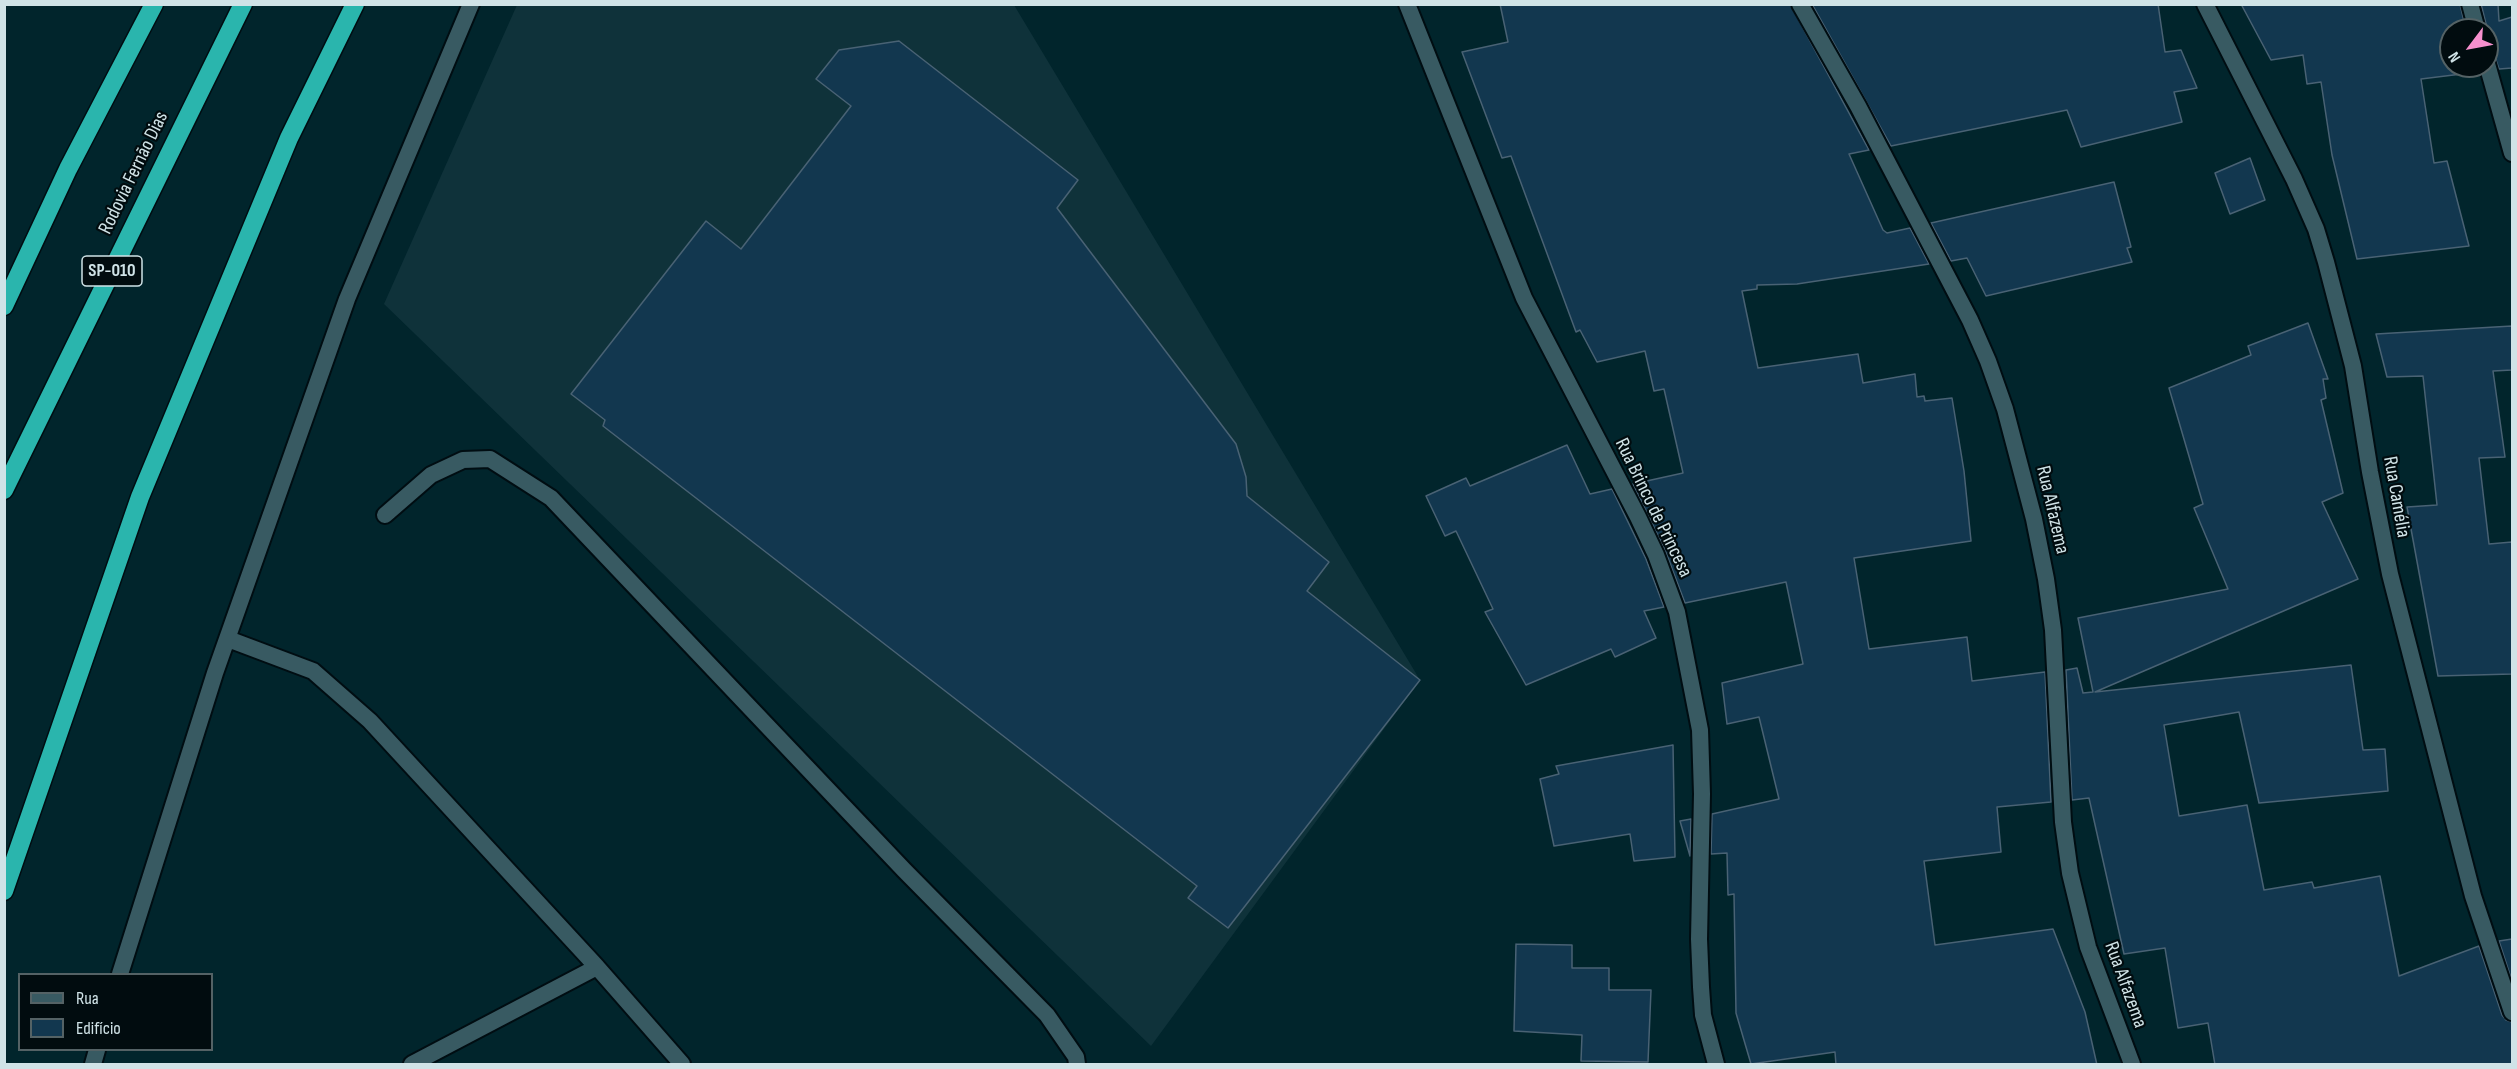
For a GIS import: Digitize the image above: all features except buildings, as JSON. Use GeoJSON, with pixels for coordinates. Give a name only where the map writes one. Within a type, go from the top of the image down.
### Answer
{"type":"FeatureCollection","features":[{"type":"Feature","properties":{"kind":"highway"},"geometry":{"type":"LineString","coordinates":[[4,306],[68,169],[154,4]]}},
{"type":"Feature","properties":{"kind":"highway","name":"Rodovia Fernão Dias"},"geometry":{"type":"LineString","coordinates":[[4,490],[243,4]]}},
{"type":"Feature","properties":{"kind":"highway"},"geometry":{"type":"LineString","coordinates":[[4,891],[140,497],[290,138],[355,4]]}},
{"type":"Feature","properties":{"kind":"street"},"geometry":{"type":"LineString","coordinates":[[121,973],[228,639],[347,299],[471,4]]}},
{"type":"Feature","properties":{"kind":"street","name":"Rua Brinco de Princesa"},"geometry":{"type":"LineString","coordinates":[[1407,4],[1524,298],[1638,517],[1656,555],[1677,612],[1700,730],[1702,794],[1699,939],[1701,987],[1703,1015],[1716,1065]]}},
{"type":"Feature","properties":{"kind":"street","name":"Rua Alfazema"},"geometry":{"type":"LineString","coordinates":[[1800,4],[1858,106],[1970,320],[2005,409],[2034,519],[2046,579],[2053,630],[2064,822],[2070,873],[2088,947],[2132,1065]]}},
{"type":"Feature","properties":{"kind":"street","name":"Rua Camélia"},"geometry":{"type":"LineString","coordinates":[[2205,4],[2294,179],[2319,240],[2353,366],[2370,472],[2390,574],[2473,896],[2512,1012]]}},
{"type":"Feature","properties":{"kind":"street"},"geometry":{"type":"LineString","coordinates":[[2491,78],[2512,153]]}},
{"type":"Feature","properties":{"kind":"street"},"geometry":{"type":"LineString","coordinates":[[385,515],[431,475],[463,460],[490,459],[551,498],[896,862],[1047,1015],[1076,1057],[1077,1065]]}},
{"type":"Feature","properties":{"kind":"street"},"geometry":{"type":"LineString","coordinates":[[228,639],[313,670],[370,721],[597,967],[682,1065]]}},
{"type":"Feature","properties":{"kind":"street"},"geometry":{"type":"LineString","coordinates":[[412,1065],[597,967]]}},
{"type":"Feature","properties":{"kind":"shaded area"},"geometry":{"type":"Polygon","coordinates":[[[517,5],[1014,5],[1420,680],[1151,1046],[384,304],[517,5]]]}}]}
